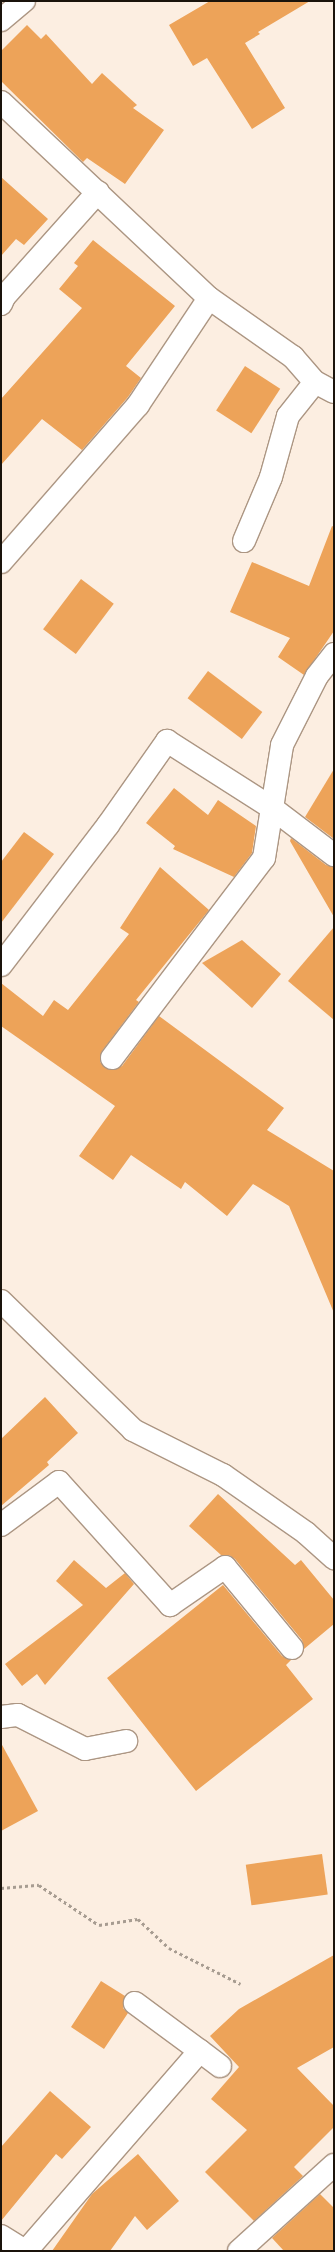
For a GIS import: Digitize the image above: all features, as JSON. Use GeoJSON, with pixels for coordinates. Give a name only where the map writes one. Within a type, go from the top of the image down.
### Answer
{"type":"FeatureCollection","features":[{"type":"Feature","properties":{"kind":"street"},"geometry":{"type":"LineString","coordinates":[[1,20],[24,1]]}},
{"type":"Feature","properties":{"kind":"street"},"geometry":{"type":"LineString","coordinates":[[1,102],[209,298],[293,357],[325,387],[288,416],[271,476],[244,542]]}},
{"type":"Feature","properties":{"kind":"street"},"geometry":{"type":"LineString","coordinates":[[1,304],[4,297],[98,192]]}},
{"type":"Feature","properties":{"kind":"street"},"geometry":{"type":"LineString","coordinates":[[1,562],[138,405],[209,298]]}},
{"type":"Feature","properties":{"kind":"street"},"geometry":{"type":"LineString","coordinates":[[112,1058],[264,858],[282,745],[317,676],[334,654]]}},
{"type":"Feature","properties":{"kind":"street"},"geometry":{"type":"LineString","coordinates":[[1,965],[108,825],[167,741],[272,808],[334,855]]}},
{"type":"Feature","properties":{"kind":"street"},"geometry":{"type":"LineString","coordinates":[[1,1301],[133,1430],[223,1475],[306,1533],[334,1558]]}},
{"type":"Feature","properties":{"kind":"street"},"geometry":{"type":"LineString","coordinates":[[1,1525],[59,1482],[170,1605],[225,1567],[292,1648]]}},
{"type":"Feature","properties":{"kind":"street"},"geometry":{"type":"LineString","coordinates":[[1,1717],[18,1715],[85,1749],[126,1741]]}},
{"type":"Feature","properties":{"kind":"street"},"geometry":{"type":"LineString","coordinates":[[135,2003],[220,2066]]}},
{"type":"Feature","properties":{"kind":"street"},"geometry":{"type":"LineString","coordinates":[[1,2236],[25,2251],[200,2050]]}},
{"type":"Feature","properties":{"kind":"street"},"geometry":{"type":"LineString","coordinates":[[239,2251],[334,2165]]}},
{"type":"Feature","properties":{"kind":"path"},"geometry":{"type":"LineString","coordinates":[[1,1888],[39,1885],[99,1925],[138,1919],[169,1948],[241,1984]]}},
{"type":"Feature","properties":{"kind":"building"},"geometry":{"type":"Polygon","coordinates":[[[210,1],[310,1],[258,32],[260,34],[245,43],[285,108],[252,129],[207,58],[193,66],[169,25],[210,1]]]}},
{"type":"Feature","properties":{"kind":"building"},"geometry":{"type":"Polygon","coordinates":[[[27,25],[41,39],[46,34],[92,84],[102,73],[137,105],[133,108],[164,130],[125,184],[87,158],[83,162],[1,81],[1,51],[27,25]]]}},
{"type":"Feature","properties":{"kind":"building"},"geometry":{"type":"Polygon","coordinates":[[[1,177],[48,219],[24,245],[16,239],[1,256],[1,177]]]}},
{"type":"Feature","properties":{"kind":"building"},"geometry":{"type":"Polygon","coordinates":[[[93,240],[175,306],[126,366],[141,378],[128,397],[82,450],[42,419],[1,465],[1,399],[82,308],[59,289],[78,266],[74,263],[93,240]]]}},
{"type":"Feature","properties":{"kind":"building"},"geometry":{"type":"Polygon","coordinates":[[[245,366],[280,389],[251,433],[216,410],[245,366]]]}},
{"type":"Feature","properties":{"kind":"building"},"geometry":{"type":"Polygon","coordinates":[[[332,526],[334,527],[334,631],[304,675],[278,657],[290,638],[230,612],[252,562],[309,586],[332,526]]]}},
{"type":"Feature","properties":{"kind":"building"},"geometry":{"type":"Polygon","coordinates":[[[81,579],[114,604],[76,654],[43,629],[81,579]]]}},
{"type":"Feature","properties":{"kind":"building"},"geometry":{"type":"Polygon","coordinates":[[[208,671],[262,712],[242,739],[188,698],[208,671]]]}},
{"type":"Feature","properties":{"kind":"building"},"geometry":{"type":"Polygon","coordinates":[[[334,769],[334,839],[305,817],[334,769]]]}},
{"type":"Feature","properties":{"kind":"building"},"geometry":{"type":"Polygon","coordinates":[[[174,788],[208,815],[218,800],[256,826],[252,853],[234,877],[173,849],[175,846],[146,823],[174,788]]]}},
{"type":"Feature","properties":{"kind":"building"},"geometry":{"type":"Polygon","coordinates":[[[24,832],[54,854],[1,923],[1,862],[24,832]]]}},
{"type":"Feature","properties":{"kind":"building"},"geometry":{"type":"Polygon","coordinates":[[[291,838],[326,865],[334,867],[334,917],[290,841],[291,838]]]}},
{"type":"Feature","properties":{"kind":"building"},"geometry":{"type":"Polygon","coordinates":[[[160,867],[209,910],[136,1000],[139,1002],[102,1051],[100,1062],[110,1070],[122,1066],[159,1016],[284,1108],[267,1130],[334,1171],[334,1313],[289,1206],[253,1184],[227,1216],[185,1182],[181,1189],[131,1155],[113,1180],[79,1156],[115,1106],[1,1026],[1,983],[43,1016],[54,1000],[68,1010],[129,934],[120,928],[160,867]]]}},
{"type":"Feature","properties":{"kind":"building"},"geometry":{"type":"Polygon","coordinates":[[[334,927],[334,1020],[288,981],[334,927]]]}},
{"type":"Feature","properties":{"kind":"building"},"geometry":{"type":"Polygon","coordinates":[[[242,940],[281,974],[252,1008],[202,963],[242,940]]]}},
{"type":"Feature","properties":{"kind":"building"},"geometry":{"type":"Polygon","coordinates":[[[45,1397],[78,1433],[47,1462],[49,1465],[1,1506],[1,1439],[45,1397]]]}},
{"type":"Feature","properties":{"kind":"building"},"geometry":{"type":"Polygon","coordinates":[[[218,1494],[295,1565],[301,1560],[334,1600],[334,1624],[304,1649],[302,1640],[235,1559],[229,1555],[221,1555],[189,1526],[218,1494]]]}},
{"type":"Feature","properties":{"kind":"building"},"geometry":{"type":"Polygon","coordinates":[[[74,1560],[106,1588],[125,1573],[134,1584],[45,1685],[37,1674],[22,1686],[5,1664],[83,1605],[56,1581],[74,1560]]]}},
{"type":"Feature","properties":{"kind":"building"},"geometry":{"type":"Polygon","coordinates":[[[223,1585],[282,1656],[291,1660],[286,1665],[313,1699],[196,1791],[107,1678],[223,1585]]]}},
{"type":"Feature","properties":{"kind":"building"},"geometry":{"type":"Polygon","coordinates":[[[1,1743],[38,1811],[1,1831],[1,1743]]]}},
{"type":"Feature","properties":{"kind":"building"},"geometry":{"type":"Polygon","coordinates":[[[322,1854],[328,1895],[251,1905],[246,1865],[322,1854]]]}},
{"type":"Feature","properties":{"kind":"building"},"geometry":{"type":"Polygon","coordinates":[[[334,1955],[334,2047],[297,2068],[334,2106],[334,2127],[294,2167],[303,2176],[254,2221],[205,2172],[247,2130],[211,2099],[239,2067],[210,2036],[239,2009],[334,1955]]]}},
{"type":"Feature","properties":{"kind":"building"},"geometry":{"type":"Polygon","coordinates":[[[101,1981],[125,1996],[123,2008],[128,2013],[104,2049],[71,2027],[101,1981]]]}},
{"type":"Feature","properties":{"kind":"building"},"geometry":{"type":"Polygon","coordinates":[[[50,2091],[91,2127],[62,2159],[56,2154],[1,2221],[1,2147],[50,2091]]]}},
{"type":"Feature","properties":{"kind":"building"},"geometry":{"type":"Polygon","coordinates":[[[138,2154],[179,2201],[147,2230],[135,2216],[110,2251],[52,2251],[92,2194],[138,2154]]]}},
{"type":"Feature","properties":{"kind":"building"},"geometry":{"type":"Polygon","coordinates":[[[320,2194],[334,2208],[334,2251],[284,2251],[272,2238],[320,2194]]]}}]}
